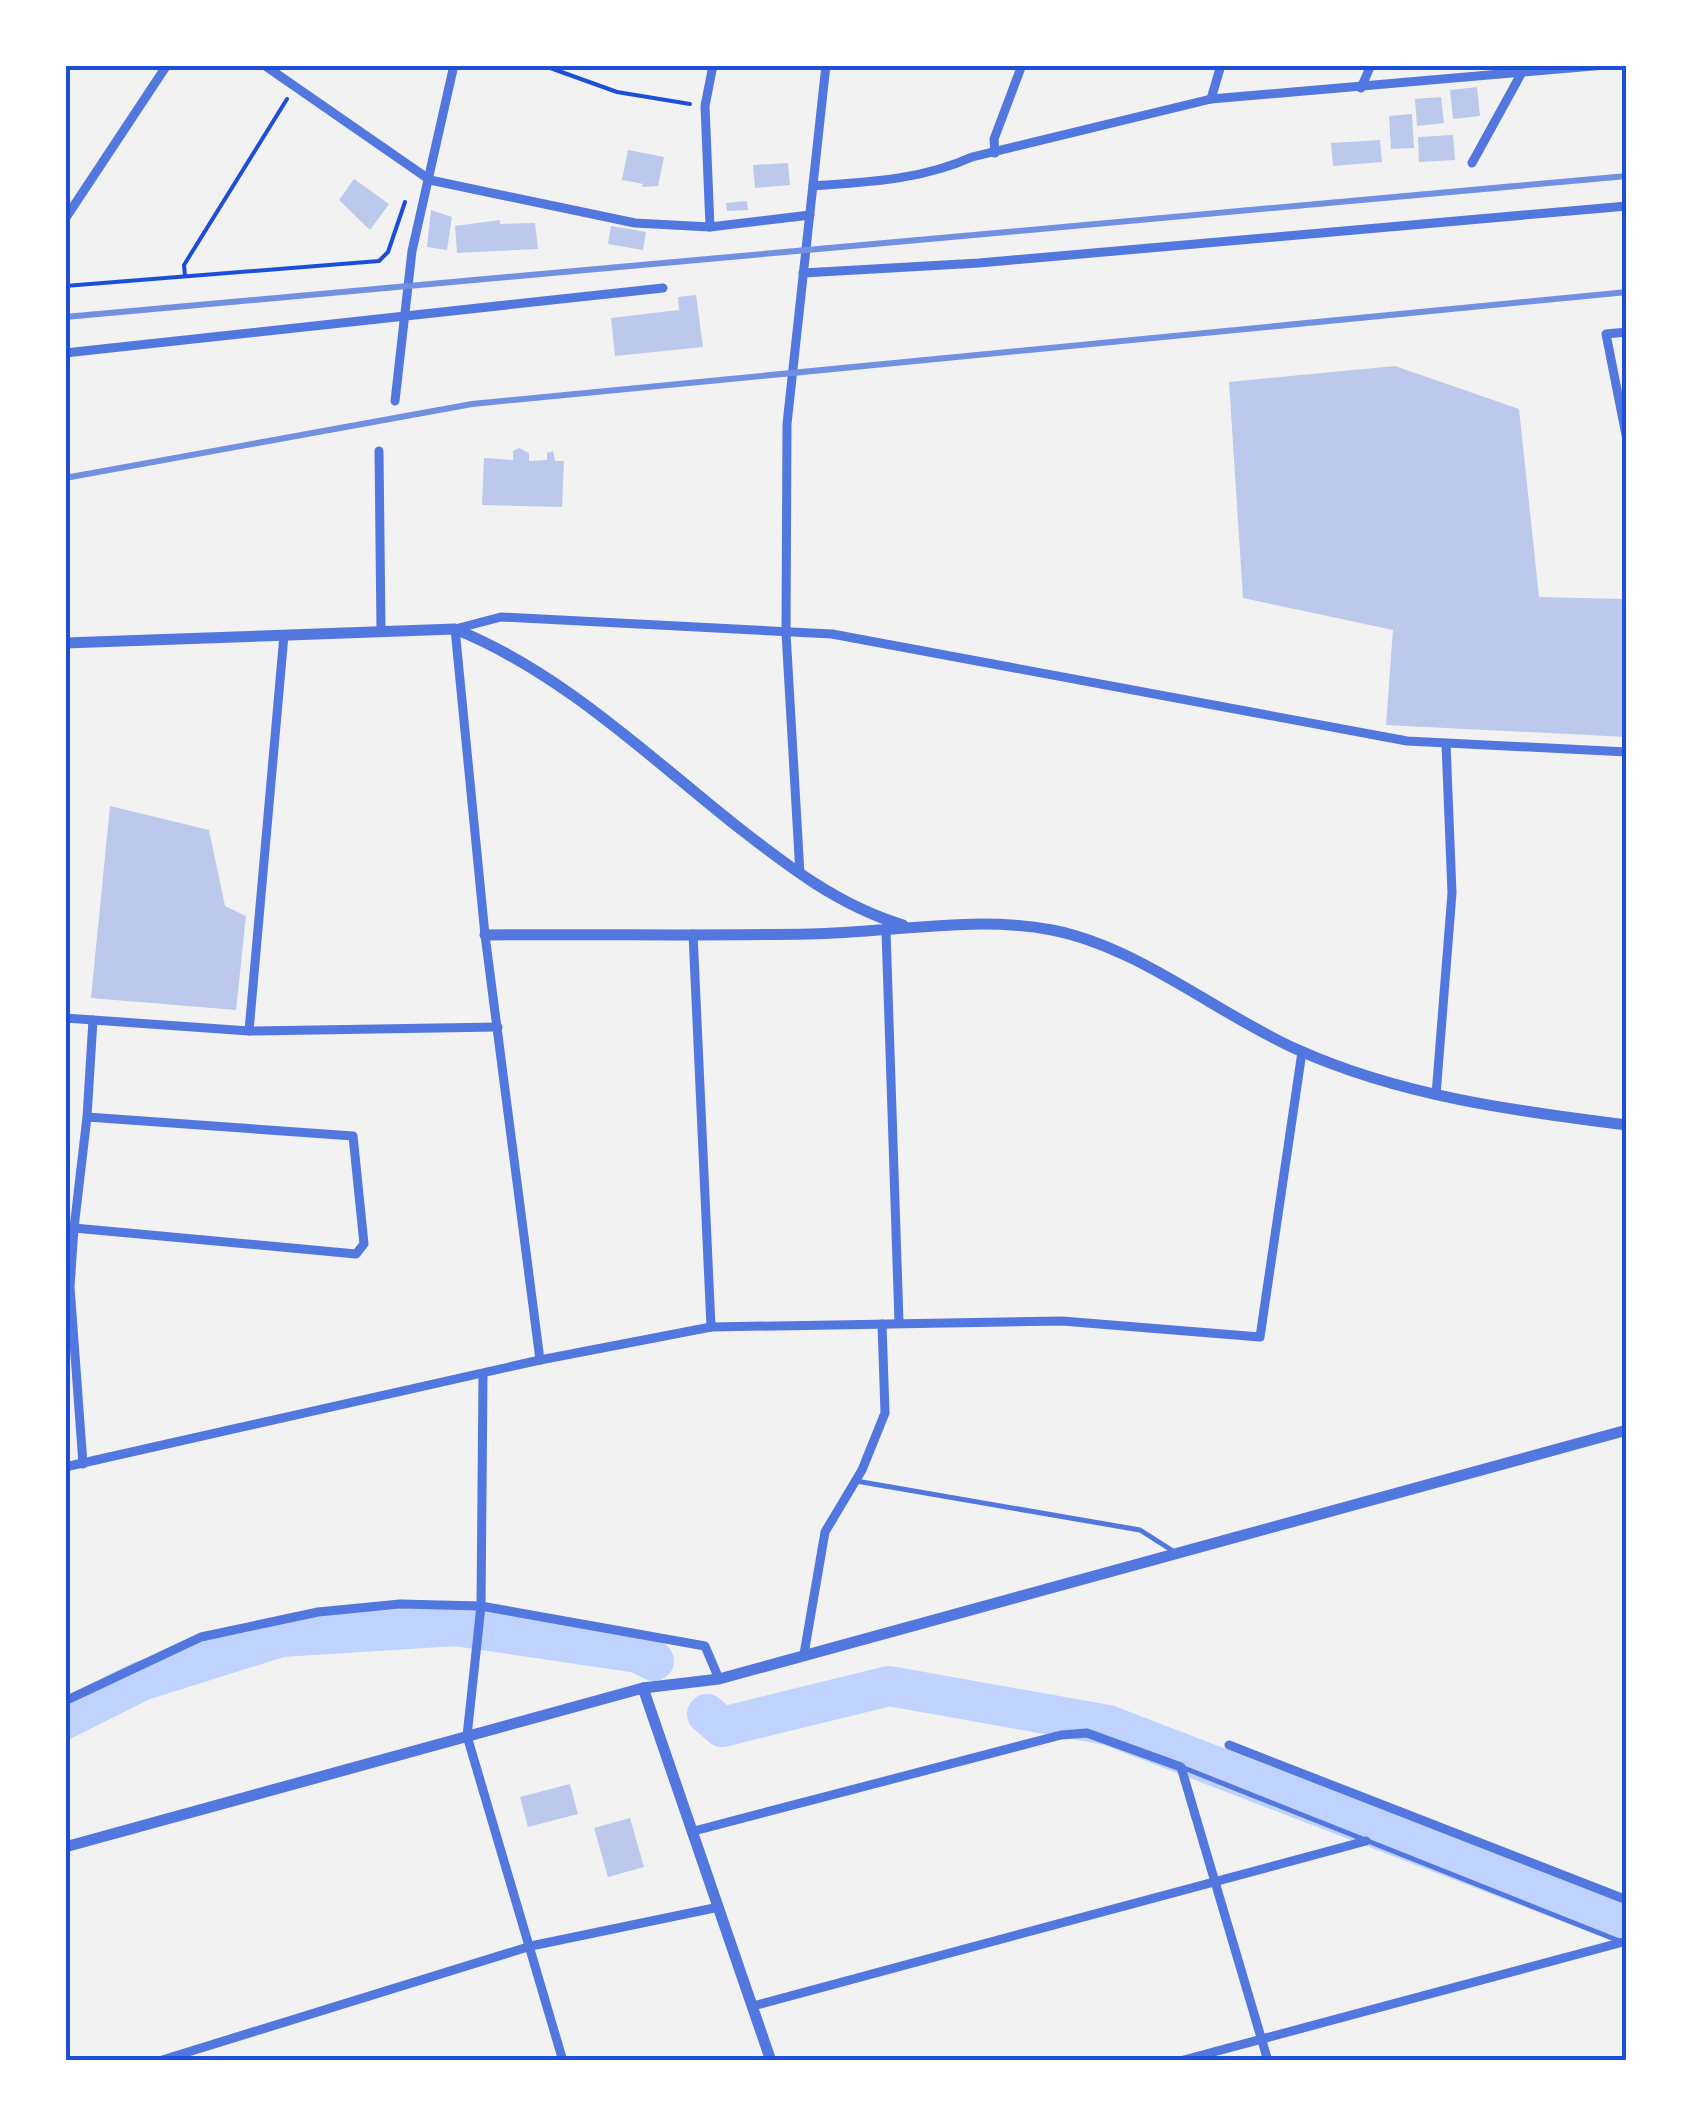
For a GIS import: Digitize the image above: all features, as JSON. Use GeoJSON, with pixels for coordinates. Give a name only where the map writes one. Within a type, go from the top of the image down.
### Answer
{"type":"FeatureCollection","features":[{"type":"Feature","properties":{"kind":"street"},"geometry":{"type":"LineString","coordinates":[[65,220],[167,65]]}},
{"type":"Feature","properties":{"kind":"street"},"geometry":{"type":"LineString","coordinates":[[264,65],[415,174],[430,180],[635,223],[710,227],[810,215]]}},
{"type":"Feature","properties":{"kind":"street"},"geometry":{"type":"LineString","coordinates":[[396,400],[398,346],[405,320],[412,251],[454,65]]}},
{"type":"Feature","properties":{"kind":"street"},"geometry":{"type":"LineString","coordinates":[[710,227],[705,106],[713,65]]}},
{"type":"Feature","properties":{"kind":"street"},"geometry":{"type":"LineString","coordinates":[[800,874],[786,633],[787,424],[826,65]]}},
{"type":"Feature","properties":{"kind":"street"},"geometry":{"type":"LineString","coordinates":[[995,153],[994,139],[1022,65]]}},
{"type":"Feature","properties":{"kind":"street"},"geometry":{"type":"LineString","coordinates":[[1210,99],[1221,65]]}},
{"type":"Feature","properties":{"kind":"street"},"geometry":{"type":"LineString","coordinates":[[1361,88],[1371,65]]}},
{"type":"Feature","properties":{"kind":"street"},"geometry":{"type":"LineString","coordinates":[[813,186],[900,179],[1210,99],[1605,65]]}},
{"type":"Feature","properties":{"kind":"street"},"geometry":{"type":"LineString","coordinates":[[1472,163],[1524,69]]}},
{"type":"Feature","properties":{"kind":"street"},"geometry":{"type":"LineString","coordinates":[[803,273],[998,261],[1627,206]]}},
{"type":"Feature","properties":{"kind":"street"},"geometry":{"type":"LineString","coordinates":[[65,353],[405,320],[662,288]]}},
{"type":"Feature","properties":{"kind":"street"},"geometry":{"type":"LineString","coordinates":[[1627,332],[1606,334],[1627,440]]}},
{"type":"Feature","properties":{"kind":"street"},"geometry":{"type":"LineString","coordinates":[[379,450],[381,630]]}},
{"type":"Feature","properties":{"kind":"street"},"geometry":{"type":"LineString","coordinates":[[65,643],[455,629],[501,617],[832,634],[1265,717],[1446,744],[1627,752]]}},
{"type":"Feature","properties":{"kind":"street"},"geometry":{"type":"LineString","coordinates":[[455,629],[501,648],[565,689],[800,874],[856,908],[907,926]]}},
{"type":"Feature","properties":{"kind":"street"},"geometry":{"type":"LineString","coordinates":[[455,629],[485,935],[540,1360]]}},
{"type":"Feature","properties":{"kind":"street"},"geometry":{"type":"LineString","coordinates":[[250,1031],[284,635]]}},
{"type":"Feature","properties":{"kind":"street"},"geometry":{"type":"LineString","coordinates":[[1436,1095],[1452,893],[1446,744]]}},
{"type":"Feature","properties":{"kind":"street"},"geometry":{"type":"LineString","coordinates":[[485,935],[886,931],[907,926],[1052,930],[1094,942],[1302,1052],[1436,1095],[1627,1125]]}},
{"type":"Feature","properties":{"kind":"street"},"geometry":{"type":"LineString","coordinates":[[886,931],[898,1322]]}},
{"type":"Feature","properties":{"kind":"street"},"geometry":{"type":"LineString","coordinates":[[693,934],[712,1328]]}},
{"type":"Feature","properties":{"kind":"street"},"geometry":{"type":"LineString","coordinates":[[65,1018],[250,1031],[498,1027]]}},
{"type":"Feature","properties":{"kind":"street"},"geometry":{"type":"LineString","coordinates":[[84,1464],[70,1361],[70,1227],[87,1116],[92,1020]]}},
{"type":"Feature","properties":{"kind":"street"},"geometry":{"type":"LineString","coordinates":[[65,1467],[483,1376],[540,1360],[712,1328],[1062,1321],[1260,1337],[1302,1052]]}},
{"type":"Feature","properties":{"kind":"street"},"geometry":{"type":"LineString","coordinates":[[70,1227],[356,1254],[364,1244],[353,1136],[87,1116]]}},
{"type":"Feature","properties":{"kind":"street"},"geometry":{"type":"LineString","coordinates":[[804,1654],[825,1532],[856,1480],[885,1413],[882,1324]]}},
{"type":"Feature","properties":{"kind":"street"},"geometry":{"type":"LineString","coordinates":[[483,1376],[481,1606],[467,1736],[563,2061]]}},
{"type":"Feature","properties":{"kind":"street"},"geometry":{"type":"LineString","coordinates":[[65,1847],[643,1688],[720,1678],[1627,1430]]}},
{"type":"Feature","properties":{"kind":"street"},"geometry":{"type":"LineString","coordinates":[[65,1701],[201,1636],[318,1612],[400,1604],[481,1606],[705,1646],[720,1678]]}},
{"type":"Feature","properties":{"kind":"street"},"geometry":{"type":"LineString","coordinates":[[643,1688],[771,2061]]}},
{"type":"Feature","properties":{"kind":"street"},"geometry":{"type":"LineString","coordinates":[[694,1831],[1061,1735],[1087,1733],[1181,1767],[1268,2061]]}},
{"type":"Feature","properties":{"kind":"street"},"geometry":{"type":"LineString","coordinates":[[1230,1745],[1627,1900]]}},
{"type":"Feature","properties":{"kind":"street"},"geometry":{"type":"LineString","coordinates":[[753,2006],[1366,1841]]}},
{"type":"Feature","properties":{"kind":"street"},"geometry":{"type":"LineString","coordinates":[[159,2061],[531,1946],[718,1907]]}},
{"type":"Feature","properties":{"kind":"street"},"geometry":{"type":"LineString","coordinates":[[1180,2061],[1625,1943]]}},
{"type":"Feature","properties":{"kind":"lane"},"geometry":{"type":"LineString","coordinates":[[856,1480],[1140,1530],[1176,1553]]}},
{"type":"Feature","properties":{"kind":"lane"},"geometry":{"type":"LineString","coordinates":[[1181,1767],[1625,1943]]}},
{"type":"Feature","properties":{"kind":"path"},"geometry":{"type":"LineString","coordinates":[[542,65],[617,92],[705,106]]}},
{"type":"Feature","properties":{"kind":"path"},"geometry":{"type":"LineString","coordinates":[[185,276],[184,265],[295,87]]}},
{"type":"Feature","properties":{"kind":"path"},"geometry":{"type":"LineString","coordinates":[[65,286],[379,261],[388,252],[415,174]]}},
{"type":"Feature","properties":{"kind":"building"},"geometry":{"type":"Polygon","coordinates":[[[1477,87],[1480,116],[1453,119],[1450,90],[1477,87]]]}},
{"type":"Feature","properties":{"kind":"building"},"geometry":{"type":"Polygon","coordinates":[[[1441,97],[1444,123],[1417,126],[1415,99],[1441,97]]]}},
{"type":"Feature","properties":{"kind":"building"},"geometry":{"type":"Polygon","coordinates":[[[1412,114],[1414,148],[1391,149],[1389,116],[1412,114]]]}},
{"type":"Feature","properties":{"kind":"building"},"geometry":{"type":"Polygon","coordinates":[[[1453,135],[1455,160],[1419,162],[1418,137],[1453,135]]]}},
{"type":"Feature","properties":{"kind":"building"},"geometry":{"type":"Polygon","coordinates":[[[1380,140],[1382,162],[1333,166],[1331,143],[1380,140]]]}},
{"type":"Feature","properties":{"kind":"building"},"geometry":{"type":"Polygon","coordinates":[[[628,150],[664,157],[658,186],[642,187],[643,184],[622,180],[628,150]]]}},
{"type":"Feature","properties":{"kind":"building"},"geometry":{"type":"Polygon","coordinates":[[[788,163],[790,185],[755,188],[753,165],[788,163]]]}},
{"type":"Feature","properties":{"kind":"building"},"geometry":{"type":"Polygon","coordinates":[[[354,179],[389,204],[370,230],[339,200],[354,179]]]}},
{"type":"Feature","properties":{"kind":"building"},"geometry":{"type":"Polygon","coordinates":[[[747,201],[748,210],[727,211],[726,203],[747,201]]]}},
{"type":"Feature","properties":{"kind":"building"},"geometry":{"type":"Polygon","coordinates":[[[431,210],[452,217],[447,250],[427,247],[431,210]]]}},
{"type":"Feature","properties":{"kind":"building"},"geometry":{"type":"Polygon","coordinates":[[[500,220],[500,224],[535,223],[538,249],[457,253],[455,226],[500,220]]]}},
{"type":"Feature","properties":{"kind":"building"},"geometry":{"type":"Polygon","coordinates":[[[611,226],[646,232],[643,250],[608,244],[611,226]]]}},
{"type":"Feature","properties":{"kind":"building"},"geometry":{"type":"Polygon","coordinates":[[[696,295],[703,347],[615,356],[611,318],[679,310],[678,297],[696,295]]]}},
{"type":"Feature","properties":{"kind":"building"},"geometry":{"type":"Polygon","coordinates":[[[1395,366],[1519,409],[1539,597],[1627,599],[1627,737],[1386,725],[1393,630],[1243,598],[1229,382],[1395,366]]]}},
{"type":"Feature","properties":{"kind":"building"},"geometry":{"type":"Polygon","coordinates":[[[519,448],[529,453],[529,461],[547,460],[547,453],[553,451],[555,461],[564,461],[562,507],[482,505],[484,458],[513,460],[513,451],[519,448]]]}},
{"type":"Feature","properties":{"kind":"building"},"geometry":{"type":"Polygon","coordinates":[[[110,806],[209,830],[225,906],[246,916],[236,1010],[91,998],[110,806]]]}},
{"type":"Feature","properties":{"kind":"building"},"geometry":{"type":"Polygon","coordinates":[[[570,1784],[578,1814],[528,1827],[520,1797],[570,1784]]]}},
{"type":"Feature","properties":{"kind":"building"},"geometry":{"type":"Polygon","coordinates":[[[630,1818],[644,1867],[608,1877],[594,1828],[630,1818]]]}},
{"type":"Feature","properties":{"kind":"waterway"},"geometry":{"type":"LineString","coordinates":[[65,1719],[141,1681],[281,1637],[455,1626],[638,1653],[654,1661]]}},
{"type":"Feature","properties":{"kind":"waterway"},"geometry":{"type":"LineString","coordinates":[[707,1714],[722,1727],[889,1686],[1108,1725],[1627,1925]]}},
{"type":"Feature","properties":{"kind":"railway"},"geometry":{"type":"LineString","coordinates":[[65,317],[1627,176]]}},
{"type":"Feature","properties":{"kind":"railway"},"geometry":{"type":"LineString","coordinates":[[65,478],[472,404],[1627,292]]}}]}
